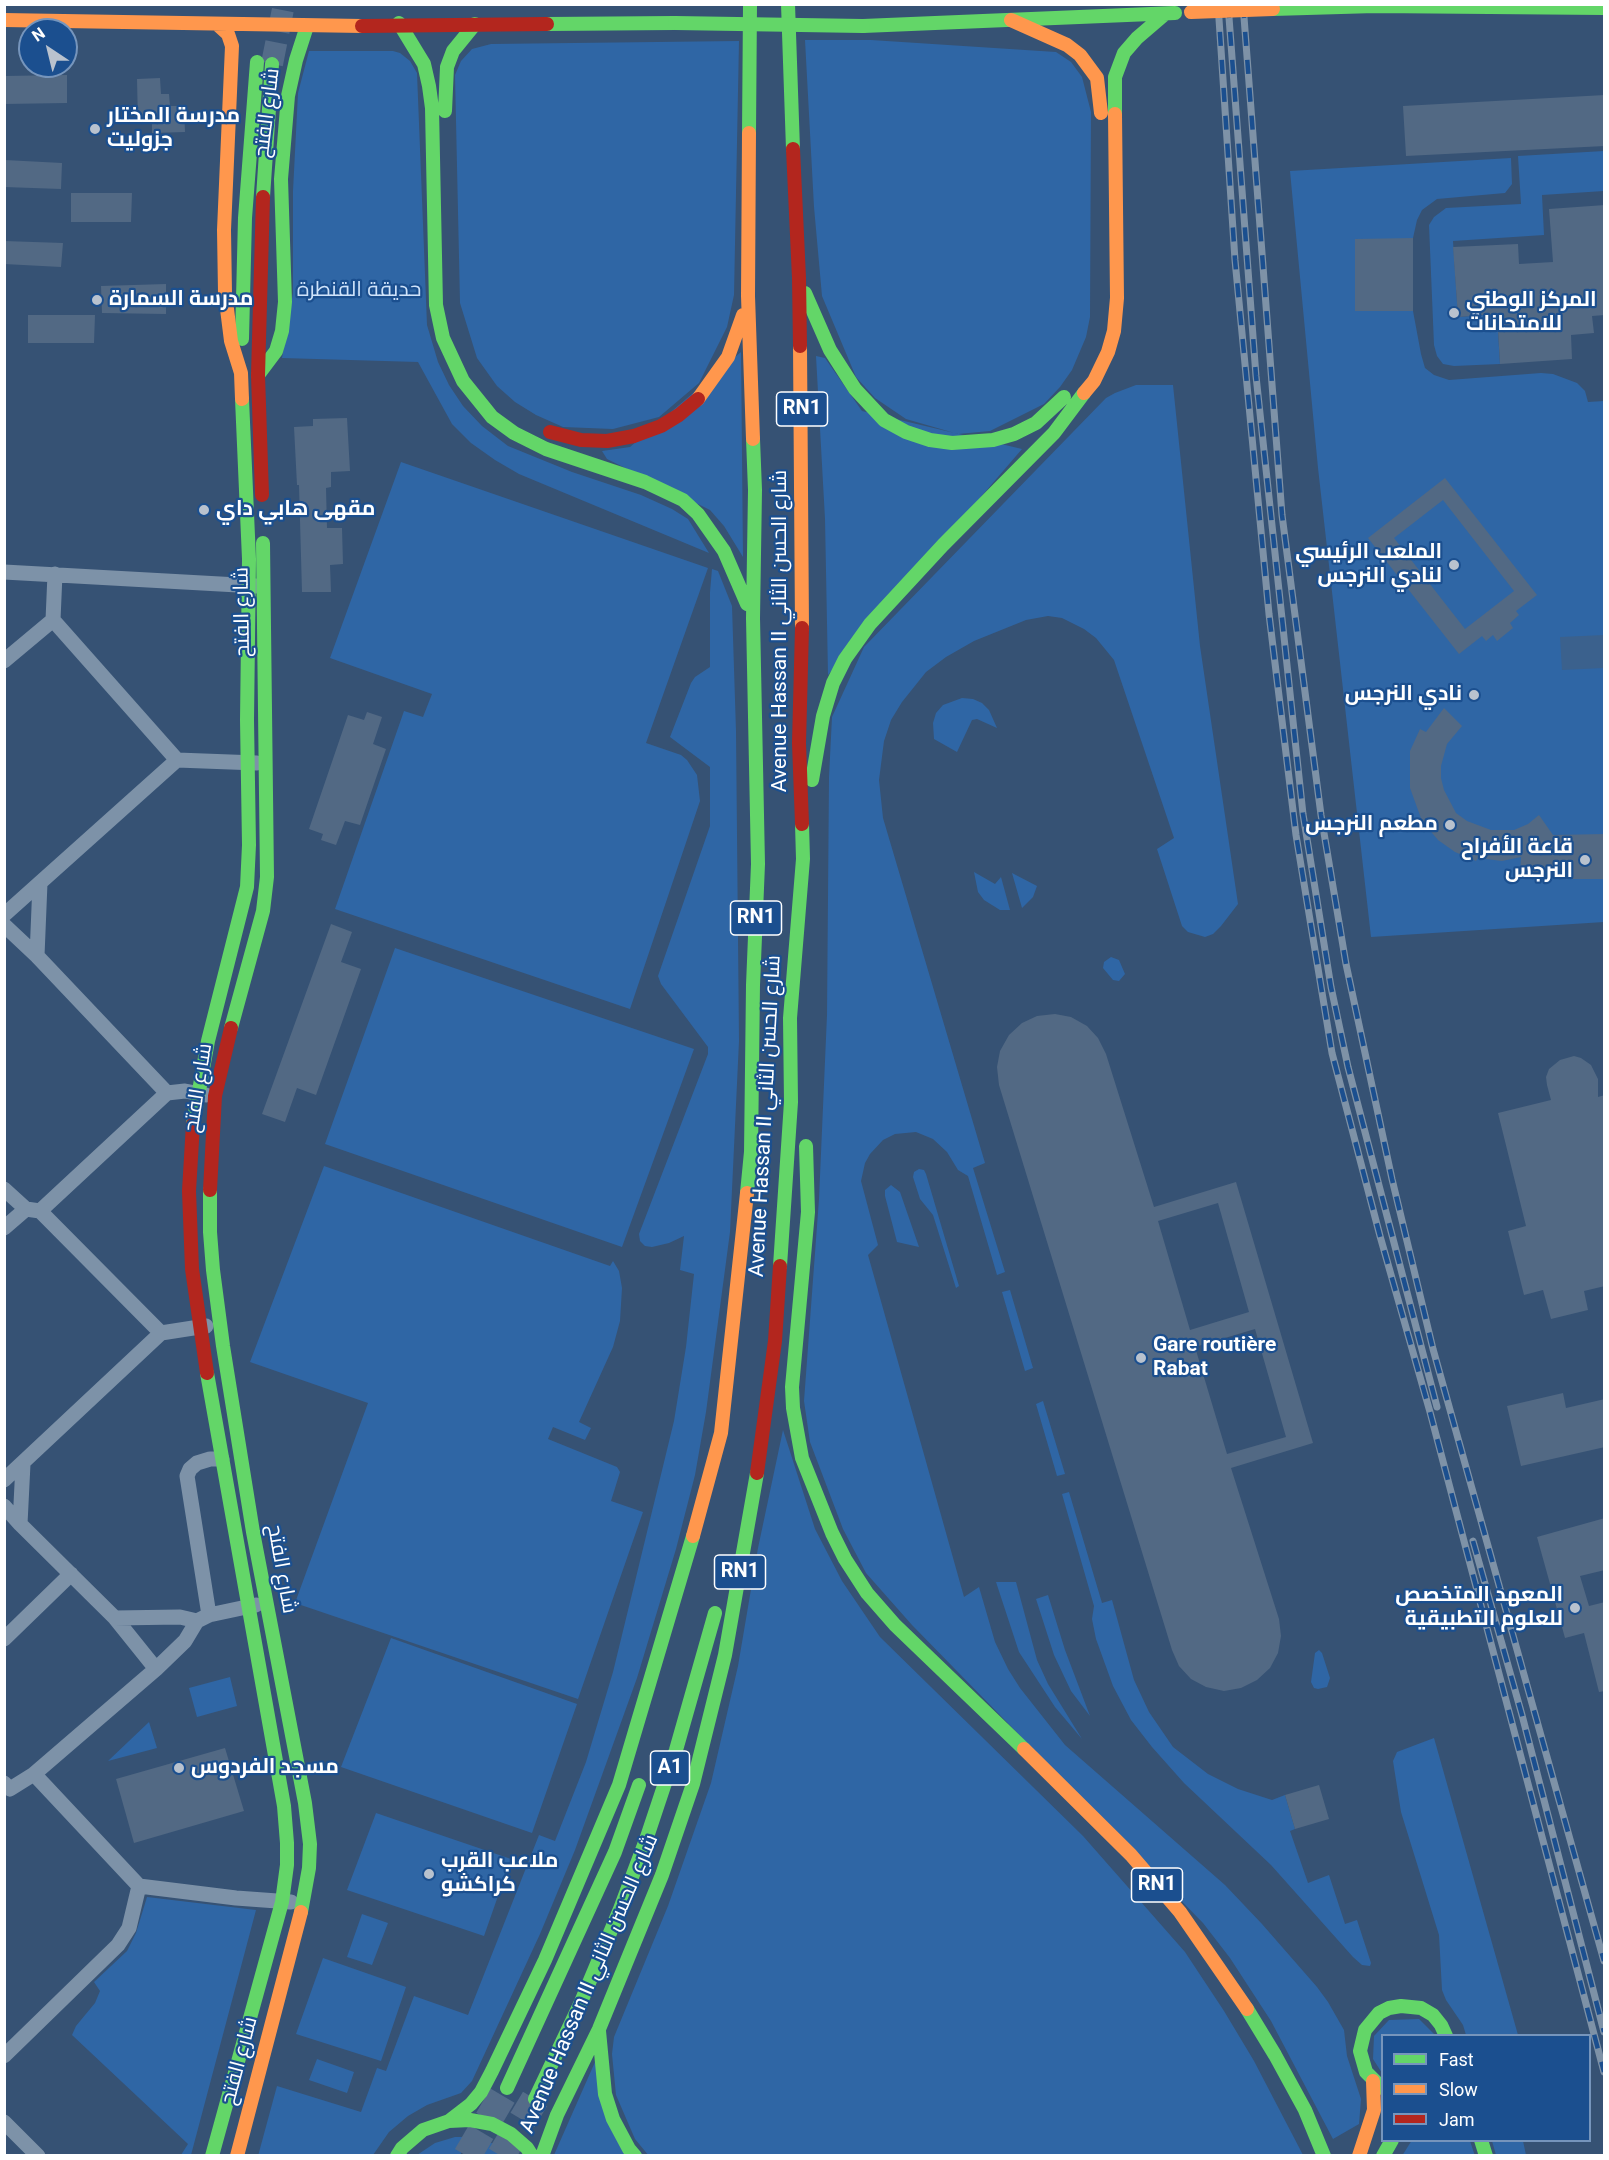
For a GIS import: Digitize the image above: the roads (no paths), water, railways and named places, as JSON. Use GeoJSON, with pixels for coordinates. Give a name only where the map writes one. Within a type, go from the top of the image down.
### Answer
{"type":"FeatureCollection","features":[{"type":"Feature","properties":{"kind":"main road","name":"Avenue Hassan II شارع الحسن الثاني"},"geometry":{"type":"LineString","coordinates":[[449,2121],[471,2104],[492,2072],[545,1960],[619,1785],[721,1433],[751,1152],[753,985],[758,864],[753,618],[754,479],[748,296],[750,4]]}},
{"type":"Feature","properties":{"kind":"main road","name":"Avenue Hassan II شارع الحسن الثاني"},"geometry":{"type":"LineString","coordinates":[[542,2156],[557,2115],[599,2029],[662,1875],[693,1784],[725,1655],[765,1422],[787,1189],[791,1101],[790,1018],[803,859],[799,743],[802,609],[800,278],[789,78],[788,4]]}},
{"type":"Feature","properties":{"kind":"main road"},"geometry":{"type":"LineString","coordinates":[[4,20],[307,26],[399,23],[675,23],[863,26],[1375,6],[1463,9],[1605,8]]}},
{"type":"Feature","properties":{"kind":"main road"},"geometry":{"type":"LineString","coordinates":[[803,814],[816,763],[823,716],[833,683],[845,659],[870,624],[943,545],[1054,433],[1094,381],[1108,352],[1114,331],[1117,298],[1115,78],[1124,53],[1137,38],[1166,14]]}},
{"type":"Feature","properties":{"kind":"main road"},"geometry":{"type":"LineString","coordinates":[[1011,20],[1067,45],[1089,66],[1097,78],[1101,96],[1101,123]]}},
{"type":"Feature","properties":{"kind":"main road"},"geometry":{"type":"LineString","coordinates":[[399,23],[424,64],[429,86],[436,305],[443,338],[463,381],[492,417],[514,433],[546,448],[645,482],[683,501],[698,514],[724,551],[753,618]]}},
{"type":"Feature","properties":{"kind":"main road","name":"شارع الفتح"},"geometry":{"type":"LineString","coordinates":[[212,2156],[282,1902],[287,1865],[284,1806],[199,1327],[192,1269],[189,1191],[193,1123],[198,1094],[208,1041],[247,887],[249,845],[248,585],[241,373],[231,341],[225,293],[224,230],[232,46],[228,34],[217,24]]}},
{"type":"Feature","properties":{"kind":"main road"},"geometry":{"type":"LineString","coordinates":[[449,279],[445,85],[447,67],[453,51],[475,24]]}},
{"type":"Feature","properties":{"kind":"main road","name":"شارع الفتح"},"geometry":{"type":"LineString","coordinates":[[258,375],[276,351],[282,331],[285,302],[281,179],[287,108],[296,60],[307,26]]}},
{"type":"Feature","properties":{"kind":"main road"},"geometry":{"type":"LineString","coordinates":[[241,373],[245,218],[257,62]]}},
{"type":"Feature","properties":{"kind":"main road"},"geometry":{"type":"LineString","coordinates":[[262,504],[258,375],[263,201],[272,64]]}},
{"type":"Feature","properties":{"kind":"main road"},"geometry":{"type":"LineString","coordinates":[[800,278],[822,332],[849,379],[884,420],[906,432],[930,440],[952,443],[993,440],[1014,434],[1035,423],[1058,404],[1077,380]]}},
{"type":"Feature","properties":{"kind":"main road"},"geometry":{"type":"LineString","coordinates":[[538,428],[581,440],[607,441],[634,436],[661,426],[679,415],[697,400],[728,357],[737,336],[748,296]]}},
{"type":"Feature","properties":{"kind":"main road"},"geometry":{"type":"LineString","coordinates":[[479,378],[499,404]]}},
{"type":"Feature","properties":{"kind":"main road","name":"شارع الفتح"},"geometry":{"type":"LineString","coordinates":[[237,2156],[303,1904],[310,1844],[305,1803],[265,1603],[221,1324],[213,1270],[209,1195],[215,1096],[262,911],[267,877],[263,527]]}},
{"type":"Feature","properties":{"kind":"main road"},"geometry":{"type":"LineString","coordinates":[[230,956],[248,962]]}},
{"type":"Feature","properties":{"kind":"main road","name":"RN1"},"geometry":{"type":"LineString","coordinates":[[795,956],[803,1013],[805,1088]]}},
{"type":"Feature","properties":{"kind":"main road","name":"RN1"},"geometry":{"type":"LineString","coordinates":[[806,1136],[808,1212],[792,1387],[793,1408],[802,1458],[845,1559],[867,1593],[895,1625],[1069,1791],[1131,1855],[1180,1912],[1238,1995],[1275,2055],[1324,2156]]}},
{"type":"Feature","properties":{"kind":"main road"},"geometry":{"type":"LineString","coordinates":[[724,1577],[765,1422]]}},
{"type":"Feature","properties":{"kind":"main road"},"geometry":{"type":"LineString","coordinates":[[706,1538],[712,1515],[721,1433]]}},
{"type":"Feature","properties":{"kind":"main road","name":"A1"},"geometry":{"type":"LineString","coordinates":[[535,2099],[581,2002],[647,1837],[676,1750],[719,1599]]}},
{"type":"Feature","properties":{"kind":"main road","name":"A1"},"geometry":{"type":"LineString","coordinates":[[507,2088],[592,1906],[615,1852],[644,1768]]}},
{"type":"Feature","properties":{"kind":"main road"},"geometry":{"type":"LineString","coordinates":[[1359,2156],[1374,2110],[1378,2084],[1362,2062],[1360,2051],[1365,2030],[1379,2013],[1401,2006],[1421,2008],[1432,2015],[1445,2034]]}},
{"type":"Feature","properties":{"kind":"main road"},"geometry":{"type":"LineString","coordinates":[[599,2029],[605,2094],[613,2118],[635,2156]]}},
{"type":"Feature","properties":{"kind":"main road"},"geometry":{"type":"LineString","coordinates":[[398,2156],[402,2148],[423,2130],[449,2121],[471,2120],[492,2124],[511,2134],[527,2148],[532,2156]]}},
{"type":"Feature","properties":{"kind":"main road"},"geometry":{"type":"LineString","coordinates":[[1383,2156],[1391,2142]]}},
{"type":"Feature","properties":{"kind":"street"},"geometry":{"type":"LineString","coordinates":[[4,572],[265,587]]}},
{"type":"Feature","properties":{"kind":"street"},"geometry":{"type":"LineString","coordinates":[[55,574],[52,620],[177,760],[266,763]]}},
{"type":"Feature","properties":{"kind":"street"},"geometry":{"type":"LineString","coordinates":[[4,661],[52,620]]}},
{"type":"Feature","properties":{"kind":"street"},"geometry":{"type":"LineString","coordinates":[[4,915],[177,760]]}},
{"type":"Feature","properties":{"kind":"street"},"geometry":{"type":"LineString","coordinates":[[38,956],[40,883]]}},
{"type":"Feature","properties":{"kind":"street"},"geometry":{"type":"LineString","coordinates":[[4,925],[38,956],[167,1093]]}},
{"type":"Feature","properties":{"kind":"street"},"geometry":{"type":"LineString","coordinates":[[4,1228],[33,1210],[167,1093],[185,1091],[215,1096]]}},
{"type":"Feature","properties":{"kind":"street"},"geometry":{"type":"LineString","coordinates":[[4,1189],[33,1210],[161,1333]]}},
{"type":"Feature","properties":{"kind":"street"},"geometry":{"type":"LineString","coordinates":[[4,1480],[161,1333],[221,1324]]}},
{"type":"Feature","properties":{"kind":"street"},"geometry":{"type":"LineString","coordinates":[[6,1788],[34,1774],[156,1669],[185,1641],[203,1618],[187,1476],[190,1469],[197,1463],[210,1459],[222,1459]]}},
{"type":"Feature","properties":{"kind":"street"},"geometry":{"type":"LineString","coordinates":[[20,1524],[23,1464]]}},
{"type":"Feature","properties":{"kind":"street"},"geometry":{"type":"LineString","coordinates":[[4,1506],[116,1618],[156,1669]]}},
{"type":"Feature","properties":{"kind":"street"},"geometry":{"type":"LineString","coordinates":[[4,1639],[71,1574]]}},
{"type":"Feature","properties":{"kind":"street"},"geometry":{"type":"LineString","coordinates":[[116,1618],[203,1618],[265,1603]]}},
{"type":"Feature","properties":{"kind":"street"},"geometry":{"type":"LineString","coordinates":[[34,1774],[139,1886],[303,1904]]}},
{"type":"Feature","properties":{"kind":"street"},"geometry":{"type":"LineString","coordinates":[[4,2056],[118,1946],[129,1928],[139,1886]]}},
{"type":"Feature","properties":{"kind":"street"},"geometry":{"type":"LineString","coordinates":[[4,2122],[38,2156]]}},
{"type":"Feature","properties":{"kind":"tunnel"},"geometry":{"type":"LineString","coordinates":[[272,64],[284,4]]}},
{"type":"Feature","properties":{"kind":"tunnel"},"geometry":{"type":"LineString","coordinates":[[467,2156],[507,2088]]}},
{"type":"Feature","properties":{"kind":"tunnel"},"geometry":{"type":"LineString","coordinates":[[501,2156],[535,2099]]}},
{"type":"Feature","properties":{"kind":"railway"},"geometry":{"type":"LineString","coordinates":[[1218,4],[1235,260],[1269,614],[1296,835],[1332,1053],[1380,1236],[1430,1412],[1604,2072]]}},
{"type":"Feature","properties":{"kind":"railway"},"geometry":{"type":"LineString","coordinates":[[1228,4],[1256,376],[1303,814],[1331,987],[1348,1067],[1437,1407]]}},
{"type":"Feature","properties":{"kind":"railway"},"geometry":{"type":"LineString","coordinates":[[1243,4],[1282,515],[1321,815],[1346,964],[1392,1179],[1433,1349],[1604,1961]]}},
{"type":"Feature","properties":{"kind":"railway"},"geometry":{"type":"LineString","coordinates":[[1473,1541],[1522,1715],[1604,2032]]}},
{"type":"Feature","properties":{"kind":"place","name":"مدرسة المختار جزوليت"},"geometry":{"type":"Point","coordinates":[95,129]}},
{"type":"Feature","properties":{"kind":"place","name":"مدرسة السمارة"},"geometry":{"type":"Point","coordinates":[97,300]}},
{"type":"Feature","properties":{"kind":"place","name":"المركز الوطني للامتحانات"},"geometry":{"type":"Point","coordinates":[1454,313]}},
{"type":"Feature","properties":{"kind":"place","name":"مقهى هابي داي"},"geometry":{"type":"Point","coordinates":[204,510]}},
{"type":"Feature","properties":{"kind":"place","name":"الملعب الرئيسي لنادي النرجس"},"geometry":{"type":"Point","coordinates":[1454,565]}},
{"type":"Feature","properties":{"kind":"place","name":"نادي النرجس"},"geometry":{"type":"Point","coordinates":[1474,695]}},
{"type":"Feature","properties":{"kind":"place","name":"مطعم النرجس"},"geometry":{"type":"Point","coordinates":[1450,825]}},
{"type":"Feature","properties":{"kind":"place","name":"قاعة الأفراح النرجس"},"geometry":{"type":"Point","coordinates":[1585,860]}},
{"type":"Feature","properties":{"kind":"place","name":"Gare routière Rabat"},"geometry":{"type":"Point","coordinates":[1141,1358]}},
{"type":"Feature","properties":{"kind":"place","name":"المعهد المتخصص للعلوم التطبيقية"},"geometry":{"type":"Point","coordinates":[1575,1608]}},
{"type":"Feature","properties":{"kind":"place","name":"مسجد الفردوس"},"geometry":{"type":"Point","coordinates":[179,1768]}},
{"type":"Feature","properties":{"kind":"place","name":"ملاعب القرب كراكشو"},"geometry":{"type":"Point","coordinates":[429,1874]}},
{"type":"Feature","properties":{"kind":"park label","name":"حديقة القنطرة"},"geometry":{"type":"Point","coordinates":[359,291]}}]}
